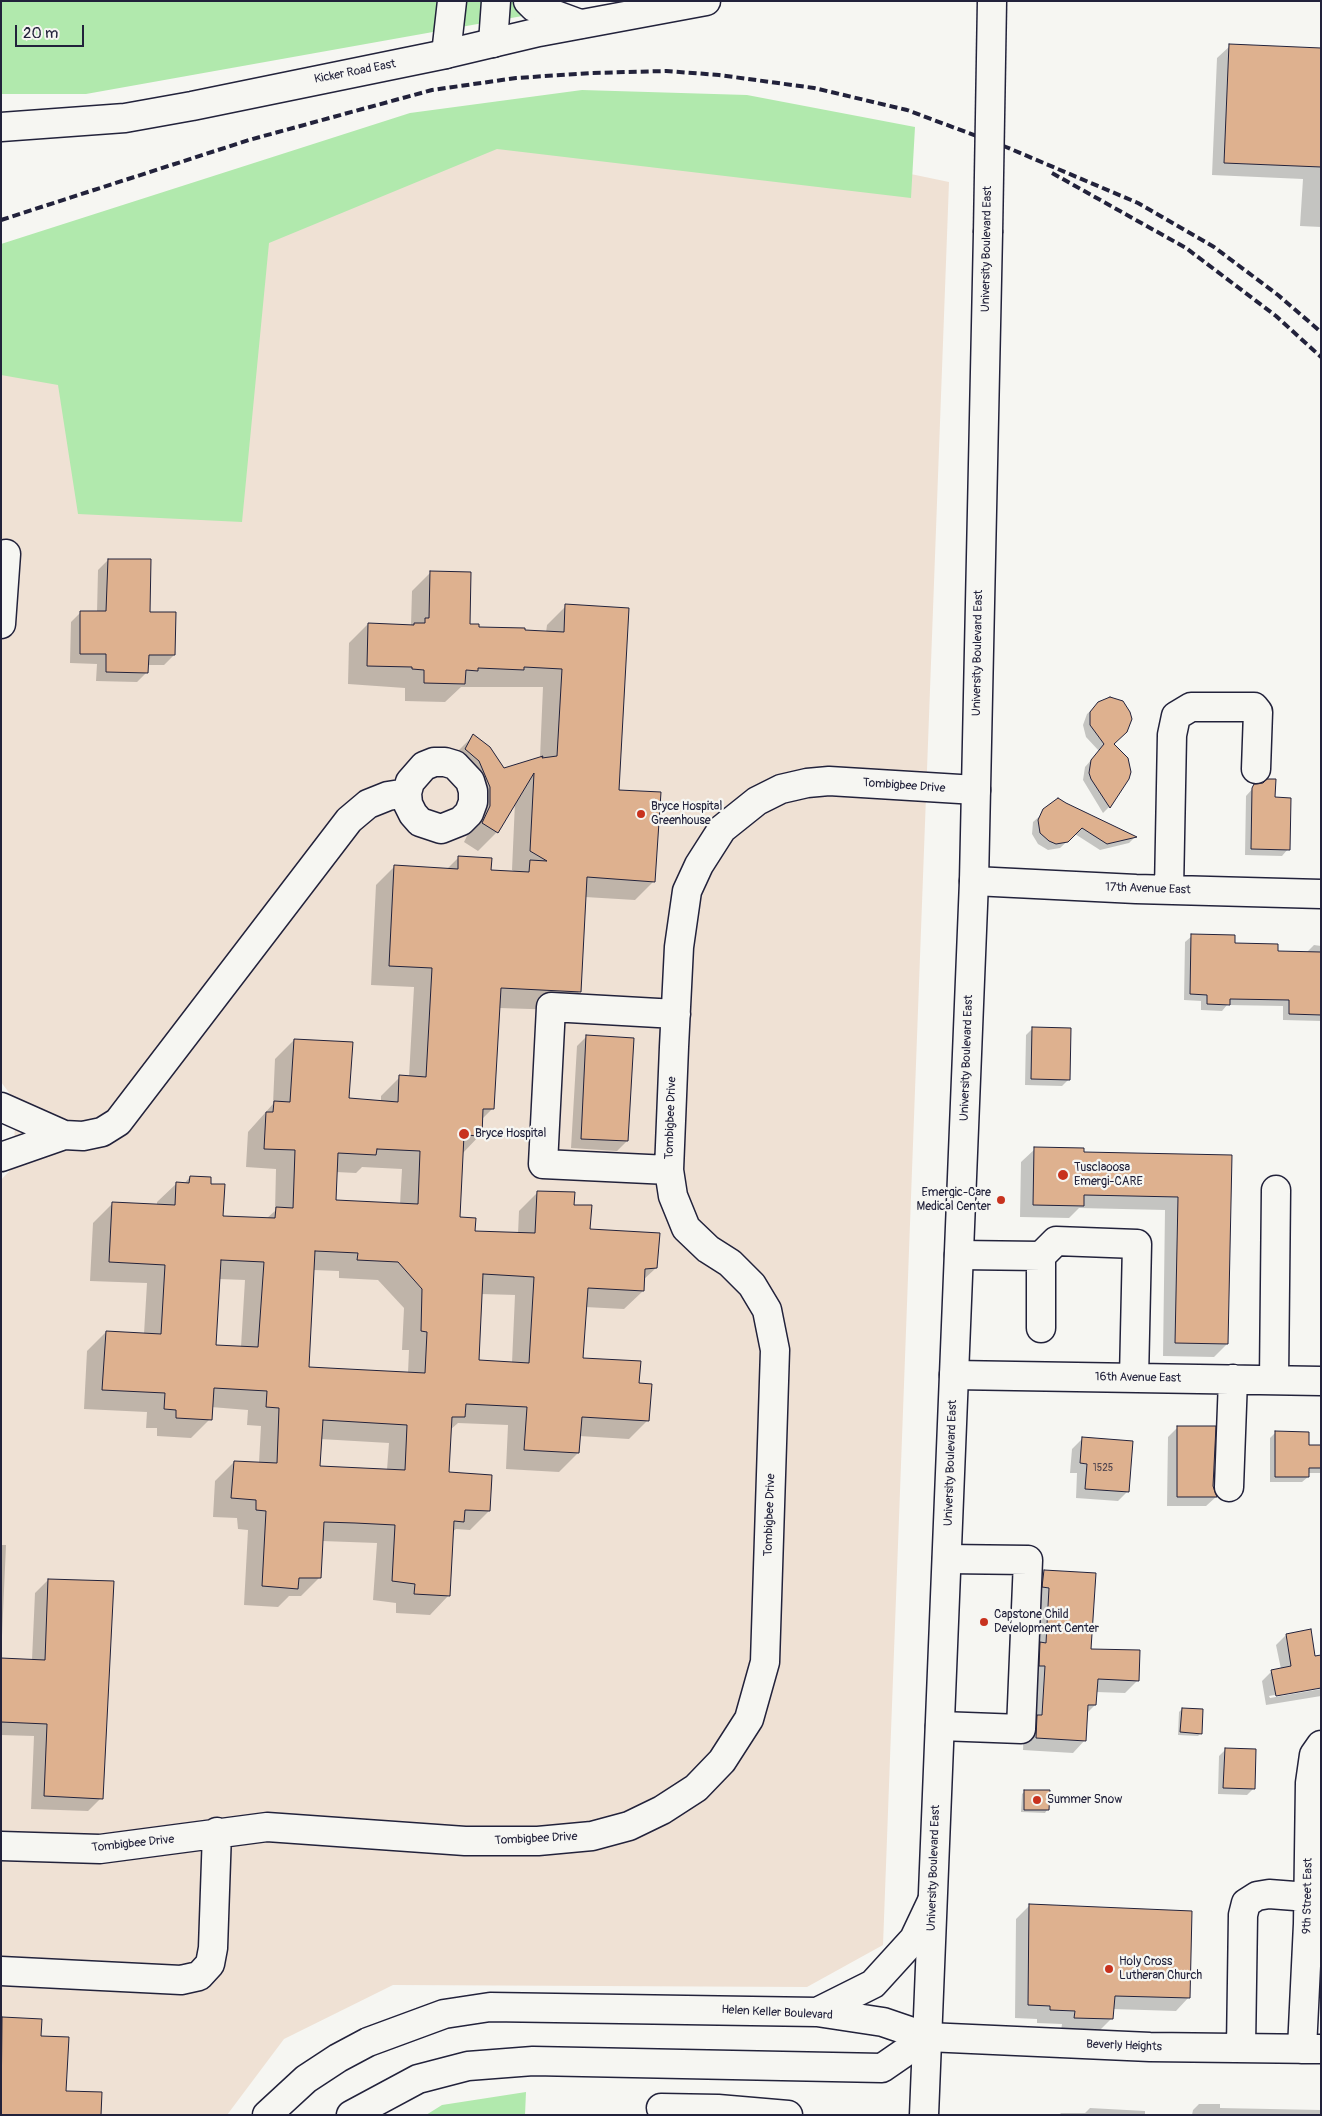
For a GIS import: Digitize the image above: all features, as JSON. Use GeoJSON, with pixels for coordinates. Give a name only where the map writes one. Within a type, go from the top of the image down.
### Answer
{"type":"FeatureCollection","features":[{"type":"Feature","properties":{"kind":"street"},"geometry":{"type":"LineString","coordinates":[[446,54],[452,1]]}},
{"type":"Feature","properties":{"kind":"street"},"geometry":{"type":"LineString","coordinates":[[493,43],[496,1]]}},
{"type":"Feature","properties":{"kind":"street"},"geometry":{"type":"LineString","coordinates":[[528,1],[534,7],[580,24]]}},
{"type":"Feature","properties":{"kind":"street","name":"Kicker Road East"},"geometry":{"type":"LineString","coordinates":[[1,127],[124,118],[446,54],[580,24],[706,1]]}},
{"type":"Feature","properties":{"kind":"street","name":"University Boulevard East"},"geometry":{"type":"LineString","coordinates":[[924,2115],[974,881],[992,1]]}},
{"type":"Feature","properties":{"kind":"street"},"geometry":{"type":"LineString","coordinates":[[1,624],[6,554]]}},
{"type":"Feature","properties":{"kind":"street"},"geometry":{"type":"LineString","coordinates":[[1169,890],[1172,735],[1176,716],[1191,707],[1254,707],[1258,712],[1256,769]]}},
{"type":"Feature","properties":{"kind":"street","name":"Tombigbee Drive"},"geometry":{"type":"LineString","coordinates":[[1,1846],[100,1850],[156,1843],[217,1832],[268,1827],[464,1841],[538,1841],[592,1836],[629,1826],[662,1810],[696,1788],[722,1761],[749,1719],[765,1662],[775,1350],[767,1310],[752,1285],[730,1263],[708,1249],[686,1228],[673,1196],[669,1170],[676,1014],[682,918],[687,891],[699,865],[722,829],[756,801],[781,789],[807,783],[829,781],[976,790]]}},
{"type":"Feature","properties":{"kind":"street"},"geometry":{"type":"LineString","coordinates":[[1,1107],[64,1135],[83,1136],[102,1132],[118,1122],[349,820],[368,804],[388,796],[407,793]]}},
{"type":"Feature","properties":{"kind":"street","name":"17th Avenue East"},"geometry":{"type":"LineString","coordinates":[[974,881],[1169,890],[1321,894]]}},
{"type":"Feature","properties":{"kind":"street"},"geometry":{"type":"LineString","coordinates":[[669,1170],[543,1164],[551,1007],[676,1014]]}},
{"type":"Feature","properties":{"kind":"street"},"geometry":{"type":"LineString","coordinates":[[1,1157],[64,1135]]}},
{"type":"Feature","properties":{"kind":"street"},"geometry":{"type":"LineString","coordinates":[[1274,1380],[1276,1190]]}},
{"type":"Feature","properties":{"kind":"street"},"geometry":{"type":"LineString","coordinates":[[1040,1328],[1041,1256],[1056,1241],[1137,1244],[1134,1378]]}},
{"type":"Feature","properties":{"kind":"street"},"geometry":{"type":"LineString","coordinates":[[959,1255],[1041,1256]]}},
{"type":"Feature","properties":{"kind":"street","name":"16th Avenue East"},"geometry":{"type":"LineString","coordinates":[[954,1375],[1321,1381]]}},
{"type":"Feature","properties":{"kind":"street"},"geometry":{"type":"LineString","coordinates":[[1228,1487],[1233,1379]]}},
{"type":"Feature","properties":{"kind":"street"},"geometry":{"type":"LineString","coordinates":[[940,1726],[1021,1729],[1028,1560],[947,1559]]}},
{"type":"Feature","properties":{"kind":"street","name":"9th Street East"},"geometry":{"type":"LineString","coordinates":[[1311,2049],[1308,1897],[1310,1783],[1314,1755],[1321,1745]]}},
{"type":"Feature","properties":{"kind":"street"},"geometry":{"type":"LineString","coordinates":[[1,1971],[181,1980],[199,1976],[210,1964],[214,1948],[217,1832]]}},
{"type":"Feature","properties":{"kind":"street"},"geometry":{"type":"LineString","coordinates":[[1241,2048],[1243,1915],[1246,1903],[1257,1896],[1269,1894],[1308,1897]]}},
{"type":"Feature","properties":{"kind":"street"},"geometry":{"type":"LineString","coordinates":[[817,2012],[873,1984],[914,1939],[932,1900]]}},
{"type":"Feature","properties":{"kind":"street","name":"Helen Keller Boulevard"},"geometry":{"type":"LineString","coordinates":[[267,2115],[306,2079],[338,2058],[368,2042],[444,2014],[490,2007],[817,2012],[884,2022],[927,2036]]}},
{"type":"Feature","properties":{"kind":"street"},"geometry":{"type":"LineString","coordinates":[[351,2115],[418,2079],[468,2066],[533,2061],[882,2068],[927,2036]]}},
{"type":"Feature","properties":{"kind":"street","name":"Beverly Heights"},"geometry":{"type":"LineString","coordinates":[[927,2036],[1150,2047],[1311,2049]]}},
{"type":"Feature","properties":{"kind":"street"},"geometry":{"type":"LineString","coordinates":[[661,2108],[718,2108],[788,2115]]}},
{"type":"Feature","properties":{"kind":"shaded area","name":"Bryce Hospital"},"geometry":{"type":"Polygon","coordinates":[[[719,134],[949,182],[883,1945],[807,1987],[393,1985],[284,2039],[227,2115],[1,2115],[1,1180],[13,1167],[16,1102],[1,1082],[1,296],[379,141],[719,134]]]}},
{"type":"Feature","properties":{"kind":"green space"},"geometry":{"type":"Polygon","coordinates":[[[1,1],[529,1],[528,15],[86,94],[1,94],[1,1]]]}},
{"type":"Feature","properties":{"kind":"green space"},"geometry":{"type":"Polygon","coordinates":[[[582,90],[747,95],[915,127],[911,198],[497,149],[269,243],[242,522],[78,514],[58,385],[1,375],[1,244],[410,113],[582,90]]]}},
{"type":"Feature","properties":{"kind":"green space"},"geometry":{"type":"Polygon","coordinates":[[[526,2092],[525,2115],[426,2115],[442,2105],[526,2092]]]}},
{"type":"Feature","properties":{"kind":"building"},"geometry":{"type":"Polygon","coordinates":[[[1229,44],[1321,48],[1321,167],[1224,163],[1229,44]]]}},
{"type":"Feature","properties":{"kind":"building"},"geometry":{"type":"Polygon","coordinates":[[[108,559],[151,559],[150,612],[176,612],[175,655],[149,655],[148,673],[106,672],[106,654],[80,654],[80,611],[106,611],[108,559]]]}},
{"type":"Feature","properties":{"kind":"building"},"geometry":{"type":"Polygon","coordinates":[[[430,571],[471,572],[470,624],[479,624],[479,627],[525,628],[525,630],[564,632],[565,604],[629,608],[619,790],[661,792],[655,882],[587,877],[581,992],[501,988],[494,1109],[483,1109],[482,1136],[464,1135],[460,1217],[476,1218],[475,1231],[535,1233],[537,1191],[575,1192],[574,1205],[592,1205],[590,1229],[660,1233],[657,1268],[645,1269],[644,1291],[588,1288],[583,1358],[641,1361],[639,1383],[652,1384],[649,1421],[582,1417],[579,1453],[524,1450],[527,1407],[466,1404],[465,1417],[452,1417],[449,1472],[492,1475],[490,1511],[465,1510],[464,1522],[454,1521],[450,1596],[414,1594],[415,1584],[392,1581],[395,1525],[324,1522],[321,1578],[299,1578],[298,1589],[262,1586],[266,1511],[256,1510],[256,1500],[231,1498],[234,1461],[277,1463],[279,1408],[266,1407],[267,1391],[214,1388],[212,1420],[176,1418],[176,1410],[164,1409],[165,1393],[102,1390],[106,1331],[161,1334],[165,1265],[109,1262],[112,1202],[175,1205],[176,1182],[189,1183],[190,1176],[211,1177],[211,1184],[225,1184],[223,1216],[275,1218],[276,1207],[293,1208],[295,1150],[264,1149],[266,1112],[273,1112],[274,1101],[290,1102],[294,1039],[353,1042],[349,1098],[398,1102],[399,1075],[426,1077],[432,968],[389,966],[394,865],[458,869],[458,856],[492,858],[491,870],[529,872],[530,860],[547,861],[530,851],[534,773],[498,833],[482,823],[490,806],[490,787],[479,761],[465,749],[473,734],[490,747],[504,768],[543,756],[542,758],[557,756],[562,669],[524,667],[524,670],[478,668],[478,671],[466,670],[465,684],[424,683],[424,670],[412,669],[412,667],[367,666],[368,623],[414,625],[414,623],[425,623],[425,618],[429,618],[430,571]],[[377,1149],[376,1155],[338,1153],[336,1200],[418,1204],[420,1151],[377,1149]],[[315,1251],[309,1367],[425,1373],[427,1332],[421,1331],[422,1289],[398,1262],[357,1260],[358,1253],[315,1251]],[[221,1260],[216,1345],[258,1347],[264,1262],[221,1260]],[[483,1274],[479,1360],[529,1363],[534,1277],[483,1274]],[[323,1420],[320,1466],[405,1470],[407,1425],[323,1420]]]}},
{"type":"Feature","properties":{"kind":"building"},"geometry":{"type":"Polygon","coordinates":[[[1110,697],[1123,701],[1132,719],[1127,732],[1114,744],[1128,758],[1131,772],[1129,779],[1110,808],[1089,773],[1091,760],[1104,744],[1090,725],[1090,712],[1098,702],[1110,697]]]}},
{"type":"Feature","properties":{"kind":"building"},"geometry":{"type":"Polygon","coordinates":[[[1267,779],[1276,779],[1275,797],[1291,798],[1290,850],[1251,849],[1252,788],[1254,784],[1263,783],[1267,779]]]}},
{"type":"Feature","properties":{"kind":"building"},"geometry":{"type":"Polygon","coordinates":[[[1058,798],[1137,837],[1107,844],[1082,828],[1068,842],[1056,844],[1049,841],[1040,833],[1038,820],[1043,809],[1058,798]]]}},
{"type":"Feature","properties":{"kind":"building"},"geometry":{"type":"Polygon","coordinates":[[[1191,934],[1235,935],[1235,943],[1278,944],[1278,951],[1321,952],[1321,1015],[1289,1014],[1289,1000],[1230,999],[1230,1005],[1207,1004],[1207,995],[1190,994],[1191,934]]]}},
{"type":"Feature","properties":{"kind":"building"},"geometry":{"type":"Polygon","coordinates":[[[1032,1027],[1071,1028],[1070,1080],[1031,1079],[1032,1027]]]}},
{"type":"Feature","properties":{"kind":"building"},"geometry":{"type":"Polygon","coordinates":[[[586,1035],[634,1038],[628,1141],[581,1139],[586,1035]]]}},
{"type":"Feature","properties":{"kind":"building"},"geometry":{"type":"Polygon","coordinates":[[[1034,1147],[1084,1148],[1084,1152],[1232,1155],[1228,1344],[1175,1343],[1178,1197],[1084,1195],[1084,1206],[1033,1205],[1034,1147]]]}},
{"type":"Feature","properties":{"kind":"building"},"geometry":{"type":"Polygon","coordinates":[[[1177,1426],[1216,1426],[1213,1486],[1217,1497],[1177,1497],[1177,1426]]]}},
{"type":"Feature","properties":{"kind":"building"},"geometry":{"type":"Polygon","coordinates":[[[1275,1431],[1309,1432],[1309,1445],[1321,1445],[1321,1468],[1309,1468],[1309,1477],[1275,1477],[1275,1431]]]}},
{"type":"Feature","properties":{"kind":"building"},"geometry":{"type":"Polygon","coordinates":[[[1082,1437],[1133,1441],[1129,1492],[1085,1489],[1087,1464],[1080,1463],[1082,1437]]]}},
{"type":"Feature","properties":{"kind":"building"},"geometry":{"type":"Polygon","coordinates":[[[1044,1570],[1096,1573],[1091,1649],[1140,1650],[1139,1681],[1098,1679],[1096,1705],[1088,1705],[1086,1741],[1036,1738],[1037,1715],[1042,1715],[1045,1666],[1039,1666],[1040,1642],[1046,1643],[1049,1588],[1042,1587],[1044,1570]]]}},
{"type":"Feature","properties":{"kind":"building"},"geometry":{"type":"Polygon","coordinates":[[[48,1579],[114,1581],[103,1799],[44,1796],[47,1724],[1,1722],[1,1658],[45,1660],[48,1579]]]}},
{"type":"Feature","properties":{"kind":"building"},"geometry":{"type":"Polygon","coordinates":[[[1311,1629],[1315,1656],[1321,1655],[1321,1688],[1276,1696],[1271,1670],[1291,1666],[1286,1634],[1311,1629]]]}},
{"type":"Feature","properties":{"kind":"building"},"geometry":{"type":"Polygon","coordinates":[[[1182,1708],[1203,1709],[1202,1734],[1180,1732],[1182,1708]]]}},
{"type":"Feature","properties":{"kind":"building"},"geometry":{"type":"Polygon","coordinates":[[[1225,1748],[1256,1749],[1255,1789],[1223,1788],[1225,1748]]]}},
{"type":"Feature","properties":{"kind":"building","name":"Summer Snow"},"geometry":{"type":"Polygon","coordinates":[[[1024,1790],[1050,1790],[1049,1810],[1024,1810],[1024,1790]]]}},
{"type":"Feature","properties":{"kind":"building","name":"Holy Cross Lutheran Church"},"geometry":{"type":"Polygon","coordinates":[[[1029,1904],[1192,1911],[1190,1998],[1115,1996],[1113,2019],[1074,2018],[1075,2011],[1050,2010],[1050,2006],[1028,2005],[1029,1904]]]}},
{"type":"Feature","properties":{"kind":"building"},"geometry":{"type":"Polygon","coordinates":[[[2,2017],[42,2019],[41,2036],[69,2037],[66,2091],[102,2092],[101,2115],[1,2115],[2,2017]]]}},
{"type":"Feature","properties":{"kind":"railway"},"geometry":{"type":"LineString","coordinates":[[1,220],[249,140],[432,90],[516,78],[592,73],[666,71],[719,75],[814,88],[907,110],[1006,147],[1138,203],[1214,247],[1278,295],[1321,332]]}},
{"type":"Feature","properties":{"kind":"railway"},"geometry":{"type":"LineString","coordinates":[[1052,173],[1186,248],[1276,316],[1321,357]]}},
{"type":"Feature","properties":{"kind":"place","name":"Bryce Hospital Greenhouse"},"geometry":{"type":"Point","coordinates":[641,814]}},
{"type":"Feature","properties":{"kind":"place","name":"Bryce Hospital"},"geometry":{"type":"Point","coordinates":[464,1134]}},
{"type":"Feature","properties":{"kind":"place","name":"Tusclaoosa Emergi-CARE"},"geometry":{"type":"Point","coordinates":[1063,1175]}},
{"type":"Feature","properties":{"kind":"place","name":"Emergic-Care Medical Center"},"geometry":{"type":"Point","coordinates":[1001,1200]}},
{"type":"Feature","properties":{"kind":"place","name":"Capstone Child Development Center"},"geometry":{"type":"Point","coordinates":[984,1622]}},
{"type":"Feature","properties":{"kind":"place","name":"Summer Snow"},"geometry":{"type":"Point","coordinates":[1037,1800]}},
{"type":"Feature","properties":{"kind":"place","name":"Holy Cross Lutheran Church"},"geometry":{"type":"Point","coordinates":[1109,1969]}}]}
